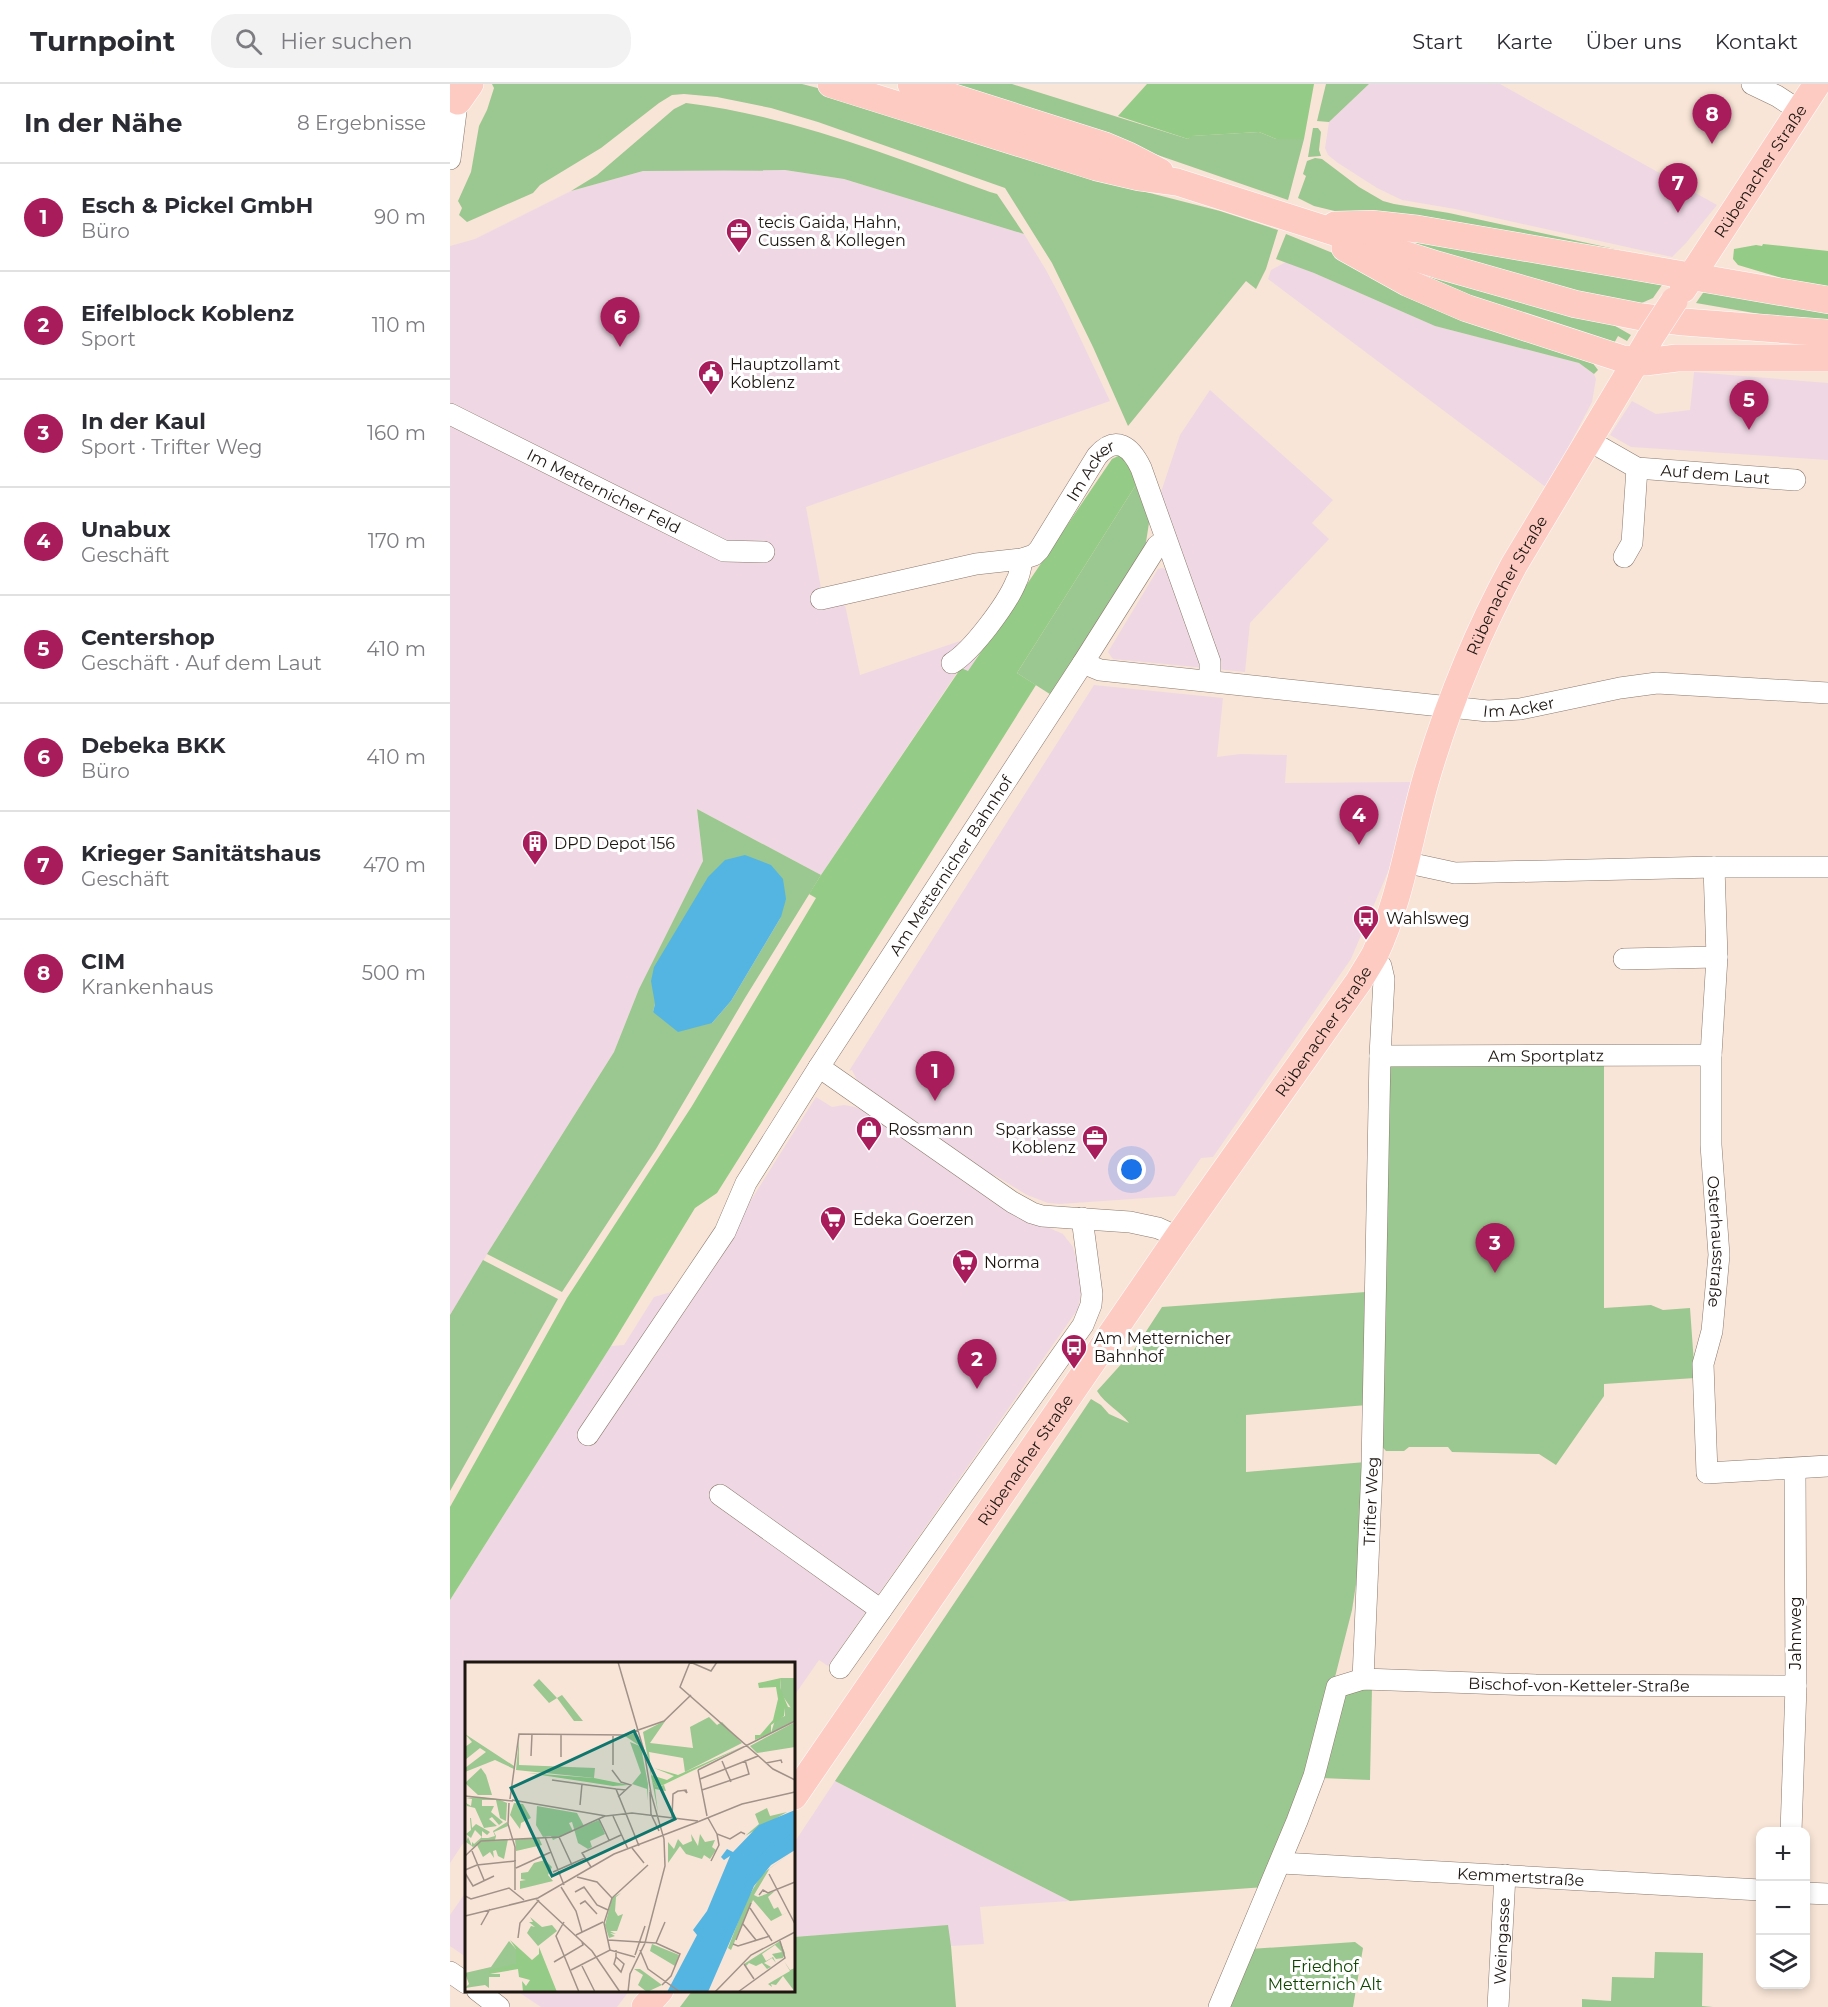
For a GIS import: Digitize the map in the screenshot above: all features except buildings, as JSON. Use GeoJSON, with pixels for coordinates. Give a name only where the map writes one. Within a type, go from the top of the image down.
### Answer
{"type":"FeatureCollection","features":[{"type":"Feature","properties":{"kind":"main road"},"geometry":{"type":"LineString","coordinates":[[831,84],[1096,167],[1139,177],[1177,182]]}},
{"type":"Feature","properties":{"kind":"main road"},"geometry":{"type":"LineString","coordinates":[[911,84],[1117,150],[1177,182],[1487,280],[1575,304],[1642,317],[1684,322],[1828,333]]}},
{"type":"Feature","properties":{"kind":"main road","name":"Rübenacher Straße"},"geometry":{"type":"LineString","coordinates":[[795,1795],[1172,1246],[1359,981],[1374,956],[1398,888],[1425,781],[1449,706],[1500,592],[1588,440],[1674,301],[1817,84]]}},
{"type":"Feature","properties":{"kind":"main road"},"geometry":{"type":"LineString","coordinates":[[1313,226],[1372,224],[1418,229],[1828,300]]}},
{"type":"Feature","properties":{"kind":"main road"},"geometry":{"type":"LineString","coordinates":[[1313,226],[1350,252],[1435,296],[1466,309],[1590,349],[1644,350],[1677,358],[1828,358]]}},
{"type":"Feature","properties":{"kind":"main road"},"geometry":{"type":"LineString","coordinates":[[645,2007],[658,1992]]}},
{"type":"Feature","properties":{"kind":"main road"},"geometry":{"type":"LineString","coordinates":[[652,2007],[659,1992]]}},
{"type":"Feature","properties":{"kind":"street"},"geometry":{"type":"LineString","coordinates":[[1752,84],[1800,111]]}},
{"type":"Feature","properties":{"kind":"street"},"geometry":{"type":"LineString","coordinates":[[450,159],[459,88]]}},
{"type":"Feature","properties":{"kind":"street","name":"Im Metternicher Feld"},"geometry":{"type":"LineString","coordinates":[[450,414],[724,551],[764,552]]}},
{"type":"Feature","properties":{"kind":"street","name":"Auf dem Laut"},"geometry":{"type":"LineString","coordinates":[[1588,440],[1636,468],[1796,480]]}},
{"type":"Feature","properties":{"kind":"street","name":"Im Acker"},"geometry":{"type":"LineString","coordinates":[[1022,559],[1034,555],[1039,550],[1103,449],[1119,445],[1126,448],[1136,459],[1210,662],[1210,681]]}},
{"type":"Feature","properties":{"kind":"street"},"geometry":{"type":"LineString","coordinates":[[1624,557],[1632,543],[1636,468]]}},
{"type":"Feature","properties":{"kind":"street"},"geometry":{"type":"LineString","coordinates":[[1083,663],[1157,546],[1165,540]]}},
{"type":"Feature","properties":{"kind":"street"},"geometry":{"type":"LineString","coordinates":[[821,599],[976,564],[1022,559],[1020,574],[1011,592],[977,640],[951,663]]}},
{"type":"Feature","properties":{"kind":"street","name":"Im Acker"},"geometry":{"type":"LineString","coordinates":[[1083,663],[1100,670],[1488,711],[1520,709],[1620,688],[1657,683],[1828,693]]}},
{"type":"Feature","properties":{"kind":"street","name":"Am Metternicher Bahnhof"},"geometry":{"type":"LineString","coordinates":[[588,1436],[725,1232],[746,1182],[1083,663]]}},
{"type":"Feature","properties":{"kind":"street"},"geometry":{"type":"LineString","coordinates":[[1404,862],[1455,873],[1714,867],[1828,867]]}},
{"type":"Feature","properties":{"kind":"street","name":"Osterhausstraße"},"geometry":{"type":"LineString","coordinates":[[1714,867],[1717,957],[1712,1055],[1711,1145],[1719,1255],[1712,1331],[1703,1364],[1707,1473],[1795,1469]]}},
{"type":"Feature","properties":{"kind":"street","name":"Trifter Weg"},"geometry":{"type":"LineString","coordinates":[[1363,1679],[1372,1467],[1380,1056],[1384,979],[1381,966],[1374,956]]}},
{"type":"Feature","properties":{"kind":"street"},"geometry":{"type":"LineString","coordinates":[[1624,959],[1717,957]]}},
{"type":"Feature","properties":{"kind":"street","name":"Am Sportplatz"},"geometry":{"type":"LineString","coordinates":[[1380,1056],[1712,1055]]}},
{"type":"Feature","properties":{"kind":"street"},"geometry":{"type":"LineString","coordinates":[[819,1067],[1022,1208],[1042,1216],[1116,1221],[1158,1228],[1172,1246]]}},
{"type":"Feature","properties":{"kind":"street","name":"Rübenacher Straße"},"geometry":{"type":"LineString","coordinates":[[840,1668],[1087,1317],[1092,1294],[1082,1218]]}},
{"type":"Feature","properties":{"kind":"street"},"geometry":{"type":"LineString","coordinates":[[1795,1469],[1828,1466]]}},
{"type":"Feature","properties":{"kind":"street","name":"Jahnweg"},"geometry":{"type":"LineString","coordinates":[[1791,1827],[1796,1686],[1795,1469]]}},
{"type":"Feature","properties":{"kind":"street"},"geometry":{"type":"LineString","coordinates":[[720,1495],[881,1610]]}},
{"type":"Feature","properties":{"kind":"street"},"geometry":{"type":"LineString","coordinates":[[1219,2007],[1281,1863],[1314,1776],[1337,1687],[1363,1679]]}},
{"type":"Feature","properties":{"kind":"street","name":"Bischof-von-Ketteler-Straße"},"geometry":{"type":"LineString","coordinates":[[1363,1679],[1536,1685],[1796,1686]]}},
{"type":"Feature","properties":{"kind":"street","name":"Kemmertstraße"},"geometry":{"type":"LineString","coordinates":[[1281,1863],[1756,1890]]}},
{"type":"Feature","properties":{"kind":"street","name":"Weingasse"},"geometry":{"type":"LineString","coordinates":[[1498,2007],[1505,1875]]}},
{"type":"Feature","properties":{"kind":"street"},"geometry":{"type":"LineString","coordinates":[[1810,1893],[1828,1894]]}},
{"type":"Feature","properties":{"kind":"street"},"geometry":{"type":"LineString","coordinates":[[450,1972],[465,1982]]}},
{"type":"Feature","properties":{"kind":"street"},"geometry":{"type":"LineString","coordinates":[[480,1992],[499,2007]]}},
{"type":"Feature","properties":{"kind":"shaded area"},"geometry":{"type":"Polygon","coordinates":[[[1369,84],[1500,84],[1717,205],[1672,257],[1455,209],[1402,200],[1377,188],[1338,163],[1328,155],[1325,148],[1329,122],[1369,84]]]}},
{"type":"Feature","properties":{"kind":"shaded area"},"geometry":{"type":"Polygon","coordinates":[[[785,170],[844,179],[1024,234],[1064,304],[1110,401],[806,507],[824,604],[844,600],[860,675],[963,640],[981,651],[968,672],[960,668],[821,875],[697,809],[703,861],[639,989],[614,1052],[450,1315],[450,246],[475,239],[571,191],[643,171],[785,170]]]}},
{"type":"Feature","properties":{"kind":"shaded area"},"geometry":{"type":"Polygon","coordinates":[[[1286,262],[1435,326],[1579,363],[1594,374],[1596,379],[1592,402],[1547,488],[1268,279],[1271,270],[1286,262]]]}},
{"type":"Feature","properties":{"kind":"shaded area"},"geometry":{"type":"Polygon","coordinates":[[[1694,372],[1828,383],[1828,460],[1631,447],[1610,435],[1632,401],[1656,414],[1690,410],[1694,372]]]}},
{"type":"Feature","properties":{"kind":"shaded area"},"geometry":{"type":"Polygon","coordinates":[[[1210,390],[1333,500],[1312,523],[1329,539],[1250,623],[1245,672],[1216,669],[1158,501],[1180,435],[1210,390]]]}},
{"type":"Feature","properties":{"kind":"shaded area"},"geometry":{"type":"Polygon","coordinates":[[[1163,568],[1172,573],[1205,668],[1113,659],[1108,652],[1158,569],[1163,568]]]}},
{"type":"Feature","properties":{"kind":"shaded area"},"geometry":{"type":"Polygon","coordinates":[[[1094,685],[1223,698],[1217,757],[1240,754],[1287,755],[1285,783],[1412,782],[1390,867],[1351,959],[1213,1157],[1201,1158],[1175,1196],[1060,1204],[1048,1203],[1027,1195],[990,1174],[857,1080],[852,1070],[849,1071],[1094,685]]]}},
{"type":"Feature","properties":{"kind":"shaded area"},"geometry":{"type":"Polygon","coordinates":[[[816,1097],[832,1107],[844,1105],[865,1111],[1047,1227],[1063,1234],[1073,1247],[1081,1293],[1078,1309],[828,1666],[819,1660],[795,1695],[795,1662],[465,1662],[465,1840],[450,1863],[450,1600],[611,1346],[624,1345],[654,1297],[698,1284],[816,1097]]]}},
{"type":"Feature","properties":{"kind":"shaded area"},"geometry":{"type":"Polygon","coordinates":[[[835,1781],[1070,1901],[980,1907],[984,1944],[951,1946],[947,1926],[795,1937],[795,1841],[835,1781]]]}},
{"type":"Feature","properties":{"kind":"shaded area"},"geometry":{"type":"Polygon","coordinates":[[[465,1893],[465,1956],[450,1946],[450,1915],[465,1893]]]}},
{"type":"Feature","properties":{"kind":"shaded area"},"geometry":{"type":"Polygon","coordinates":[[[518,1992],[628,1992],[617,2007],[541,2007],[518,1992]]]}},
{"type":"Feature","properties":{"kind":"green space"},"geometry":{"type":"Polygon","coordinates":[[[492,84],[802,84],[837,93],[1146,192],[1220,211],[1278,230],[1266,269],[1256,289],[1246,281],[1128,426],[1052,263],[1005,188],[818,122],[771,108],[717,97],[684,94],[672,95],[659,103],[601,148],[540,185],[533,193],[467,222],[459,215],[462,208],[458,201],[471,172],[479,126],[494,88],[492,84]]]}},
{"type":"Feature","properties":{"kind":"green space"},"geometry":{"type":"Polygon","coordinates":[[[940,84],[1012,84],[1188,139],[1191,136],[1259,132],[1276,139],[1304,139],[1288,200],[1120,142],[940,84]]]}},
{"type":"Feature","properties":{"kind":"green space"},"geometry":{"type":"Polygon","coordinates":[[[1147,84],[1314,84],[1304,139],[1276,139],[1259,132],[1192,136],[1188,139],[1118,116],[1147,84]]]}},
{"type":"Feature","properties":{"kind":"green space"},"geometry":{"type":"Polygon","coordinates":[[[1326,84],[1369,84],[1329,122],[1317,121],[1326,84]]]}},
{"type":"Feature","properties":{"kind":"green space"},"geometry":{"type":"Polygon","coordinates":[[[686,103],[764,117],[802,127],[878,151],[997,194],[1024,234],[844,179],[785,170],[643,171],[571,191],[597,175],[674,109],[686,103]]]}},
{"type":"Feature","properties":{"kind":"green space"},"geometry":{"type":"Polygon","coordinates":[[[1313,128],[1318,128],[1321,132],[1319,150],[1321,156],[1308,157],[1313,128]]]}},
{"type":"Feature","properties":{"kind":"green space"},"geometry":{"type":"Polygon","coordinates":[[[1315,158],[1322,159],[1359,187],[1383,201],[1661,259],[1347,214],[1314,206],[1298,198],[1306,176],[1303,174],[1307,161],[1315,158]]]}},
{"type":"Feature","properties":{"kind":"green space"},"geometry":{"type":"Polygon","coordinates":[[[1286,234],[1588,357],[1598,370],[1594,374],[1579,363],[1435,326],[1314,273],[1276,259],[1286,234]]]}},
{"type":"Feature","properties":{"kind":"green space"},"geometry":{"type":"Polygon","coordinates":[[[1391,236],[1662,285],[1653,298],[1637,305],[1555,288],[1497,272],[1391,236]]]}},
{"type":"Feature","properties":{"kind":"green space"},"geometry":{"type":"Polygon","coordinates":[[[1763,244],[1828,251],[1828,292],[1738,265],[1733,259],[1734,249],[1762,246],[1763,244]]]}},
{"type":"Feature","properties":{"kind":"green space"},"geometry":{"type":"Polygon","coordinates":[[[1373,253],[1610,323],[1631,335],[1627,341],[1618,336],[1612,347],[1522,321],[1373,253]]]}},
{"type":"Feature","properties":{"kind":"green space"},"geometry":{"type":"Polygon","coordinates":[[[1705,290],[1828,308],[1828,321],[1777,317],[1696,303],[1705,290]]]}},
{"type":"Feature","properties":{"kind":"green space"},"geometry":{"type":"Polygon","coordinates":[[[1120,455],[1139,480],[1017,673],[1036,685],[717,1193],[695,1208],[611,1346],[450,1600],[450,1507],[567,1298],[692,1106],[816,898],[809,894],[821,875],[961,668],[968,671],[1112,459],[1120,455]]]}},
{"type":"Feature","properties":{"kind":"green space"},"geometry":{"type":"Polygon","coordinates":[[[1139,480],[1151,510],[1144,555],[1056,698],[1017,673],[1139,480]]]}},
{"type":"Feature","properties":{"kind":"green space"},"geometry":{"type":"Polygon","coordinates":[[[697,809],[821,875],[656,1149],[562,1292],[487,1254],[614,1052],[639,989],[703,861],[697,809]],[[781,917],[655,1004],[653,1012],[712,1023],[731,1001],[781,917]]]}},
{"type":"Feature","properties":{"kind":"green space"},"geometry":{"type":"Polygon","coordinates":[[[1604,1065],[1604,1308],[1651,1305],[1663,1310],[1690,1308],[1695,1378],[1604,1384],[1604,1396],[1556,1465],[1539,1454],[1452,1452],[1448,1447],[1409,1447],[1404,1451],[1386,1451],[1378,1442],[1385,1067],[1604,1065]]]}},
{"type":"Feature","properties":{"kind":"green space"},"geometry":{"type":"Polygon","coordinates":[[[483,1260],[558,1299],[450,1491],[450,1315],[483,1260]]]}},
{"type":"Feature","properties":{"kind":"green space"},"geometry":{"type":"Polygon","coordinates":[[[1366,1292],[1367,1405],[1246,1415],[1246,1472],[1366,1462],[1364,1533],[1352,1610],[1314,1760],[1265,1887],[1070,1901],[835,1781],[1091,1399],[1109,1414],[1129,1423],[1097,1391],[1134,1350],[1162,1307],[1366,1292]]]}},
{"type":"Feature","properties":{"kind":"green space"},"geometry":{"type":"Polygon","coordinates":[[[1345,1687],[1372,1687],[1370,1780],[1321,1778],[1345,1687]]]}},
{"type":"Feature","properties":{"kind":"green space"},"geometry":{"type":"Polygon","coordinates":[[[948,1925],[956,2007],[680,2007],[691,1992],[795,1992],[795,1937],[948,1925]]]}},
{"type":"Feature","properties":{"kind":"green space","name":"Friedhof Metternich Alt"},"geometry":{"type":"Polygon","coordinates":[[[1355,1942],[1363,1948],[1353,2007],[1226,2007],[1250,1949],[1355,1942]]]}},
{"type":"Feature","properties":{"kind":"green space"},"geometry":{"type":"Polygon","coordinates":[[[1655,1952],[1703,1953],[1702,2006],[1713,2007],[1582,2007],[1582,1999],[1611,2001],[1612,1977],[1654,1978],[1655,1952]]]}},
{"type":"Feature","properties":{"kind":"water"},"geometry":{"type":"Polygon","coordinates":[[[745,855],[771,865],[783,879],[786,899],[781,917],[731,1001],[712,1023],[678,1032],[653,1012],[655,1004],[651,981],[654,967],[708,877],[725,860],[745,855]]]}},
{"type":"Feature","properties":{"kind":"place","name":"CIM"},"geometry":{"type":"Point","coordinates":[1712,144]}},
{"type":"Feature","properties":{"kind":"place","name":"Krieger Sanitätshaus"},"geometry":{"type":"Point","coordinates":[1678,213]}},
{"type":"Feature","properties":{"kind":"place","name":"tecis Gaida, Hahn, Cussen & Kollegen"},"geometry":{"type":"Point","coordinates":[739,254]}},
{"type":"Feature","properties":{"kind":"place","name":"Debeka BKK"},"geometry":{"type":"Point","coordinates":[620,347]}},
{"type":"Feature","properties":{"kind":"place","name":"Hauptzollamt Koblenz"},"geometry":{"type":"Point","coordinates":[711,396]}},
{"type":"Feature","properties":{"kind":"place","name":"Centershop"},"geometry":{"type":"Point","coordinates":[1749,430]}},
{"type":"Feature","properties":{"kind":"place","name":"Unabux"},"geometry":{"type":"Point","coordinates":[1359,845]}},
{"type":"Feature","properties":{"kind":"place","name":"DPD Depot 156"},"geometry":{"type":"Point","coordinates":[535,866]}},
{"type":"Feature","properties":{"kind":"place","name":"Wahlsweg"},"geometry":{"type":"Point","coordinates":[1366,941]}},
{"type":"Feature","properties":{"kind":"place","name":"Esch & Pickel GmbH"},"geometry":{"type":"Point","coordinates":[935,1101]}},
{"type":"Feature","properties":{"kind":"place","name":"Rossmann"},"geometry":{"type":"Point","coordinates":[869,1152]}},
{"type":"Feature","properties":{"kind":"place","name":"Sparkasse Koblenz"},"geometry":{"type":"Point","coordinates":[1095,1161]}},
{"type":"Feature","properties":{"kind":"place","name":"Edeka Goerzen"},"geometry":{"type":"Point","coordinates":[833,1242]}},
{"type":"Feature","properties":{"kind":"place","name":"In der Kaul"},"geometry":{"type":"Point","coordinates":[1495,1273]}},
{"type":"Feature","properties":{"kind":"place","name":"Norma"},"geometry":{"type":"Point","coordinates":[965,1285]}},
{"type":"Feature","properties":{"kind":"place","name":"Am Metternicher Bahnhof"},"geometry":{"type":"Point","coordinates":[1074,1370]}},
{"type":"Feature","properties":{"kind":"place","name":"Eifelblock Koblenz"},"geometry":{"type":"Point","coordinates":[977,1389]}}]}
